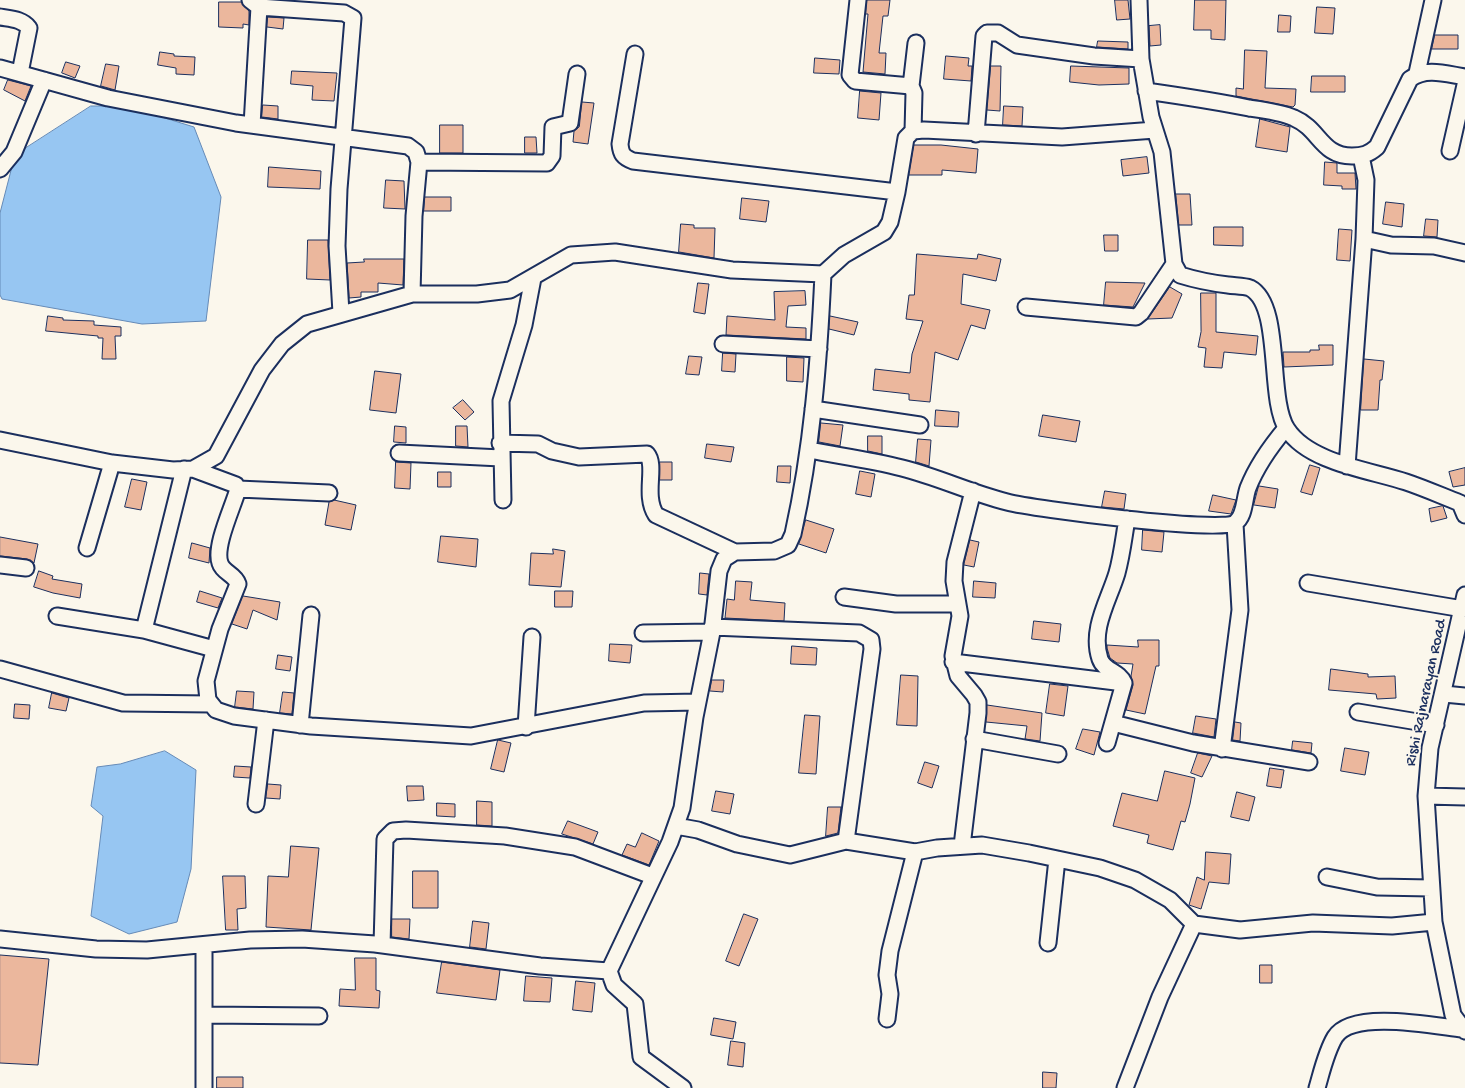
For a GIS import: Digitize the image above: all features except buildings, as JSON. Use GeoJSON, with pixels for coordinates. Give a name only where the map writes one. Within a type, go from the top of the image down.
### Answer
{"type":"FeatureCollection","features":[{"type":"Feature","properties":{"kind":"street"},"geometry":{"type":"LineString","coordinates":[[858,0],[850,69],[852,78],[855,81],[911,86]]}},
{"type":"Feature","properties":{"kind":"street"},"geometry":{"type":"LineString","coordinates":[[1139,0],[1141,59],[1146,92],[1162,152],[1174,264],[1180,274],[1188,278],[1250,288],[1258,295],[1265,306],[1270,329],[1279,406],[1286,428],[1298,440],[1317,453],[1347,466],[1407,482],[1460,503],[1465,515]]}},
{"type":"Feature","properties":{"kind":"street"},"geometry":{"type":"LineString","coordinates":[[1417,73],[1433,0]]}},
{"type":"Feature","properties":{"kind":"street"},"geometry":{"type":"LineString","coordinates":[[252,125],[255,3],[344,13],[353,18],[354,25],[343,137],[337,246],[341,313]]}},
{"type":"Feature","properties":{"kind":"street"},"geometry":{"type":"LineString","coordinates":[[0,17],[18,20],[28,28],[20,73]]}},
{"type":"Feature","properties":{"kind":"street"},"geometry":{"type":"LineString","coordinates":[[976,134],[981,60],[984,36],[987,33],[998,33],[1017,46],[1094,56],[1141,59]]}},
{"type":"Feature","properties":{"kind":"street"},"geometry":{"type":"LineString","coordinates":[[913,131],[914,93],[911,86],[916,43]]}},
{"type":"Feature","properties":{"kind":"street"},"geometry":{"type":"LineString","coordinates":[[635,54],[620,144],[621,153],[625,158],[633,161],[897,192]]}},
{"type":"Feature","properties":{"kind":"street"},"geometry":{"type":"LineString","coordinates":[[0,68],[108,98],[175,111],[252,125],[408,146],[416,152],[418,162],[414,216],[412,294]]}},
{"type":"Feature","properties":{"kind":"street"},"geometry":{"type":"LineString","coordinates":[[1146,92],[1219,102],[1292,116],[1312,128],[1324,146],[1332,152],[1342,156],[1361,156],[1370,153],[1377,147],[1410,79],[1417,73],[1433,72],[1465,78]]}},
{"type":"Feature","properties":{"kind":"street"},"geometry":{"type":"LineString","coordinates":[[418,162],[547,162],[552,156],[553,127],[570,123],[576,74]]}},
{"type":"Feature","properties":{"kind":"street"},"geometry":{"type":"LineString","coordinates":[[0,169],[14,152],[44,80]]}},
{"type":"Feature","properties":{"kind":"street"},"geometry":{"type":"LineString","coordinates":[[1450,151],[1465,85]]}},
{"type":"Feature","properties":{"kind":"street"},"geometry":{"type":"LineString","coordinates":[[400,454],[501,450],[538,444],[552,451],[580,457],[647,454],[650,460],[649,495],[651,507],[656,515],[735,552],[774,551],[792,541],[806,477],[819,349],[824,274],[844,255],[884,232],[890,222],[906,138],[913,131],[924,130],[1062,138],[1155,130]]}},
{"type":"Feature","properties":{"kind":"street"},"geometry":{"type":"LineString","coordinates":[[1347,466],[1364,239],[1366,180],[1361,156]]}},
{"type":"Feature","properties":{"kind":"street"},"geometry":{"type":"LineString","coordinates":[[1364,239],[1391,245],[1434,246],[1465,253]]}},
{"type":"Feature","properties":{"kind":"street"},"geometry":{"type":"LineString","coordinates":[[144,630],[189,469],[216,456],[262,370],[282,344],[307,324],[412,294],[499,292],[510,290],[571,255],[615,252],[732,270],[824,274]]}},
{"type":"Feature","properties":{"kind":"street"},"geometry":{"type":"LineString","coordinates":[[1026,306],[1136,317],[1141,313],[1174,264]]}},
{"type":"Feature","properties":{"kind":"street"},"geometry":{"type":"LineString","coordinates":[[503,500],[501,401],[524,325],[533,278]]}},
{"type":"Feature","properties":{"kind":"street"},"geometry":{"type":"LineString","coordinates":[[723,344],[819,349]]}},
{"type":"Feature","properties":{"kind":"street"},"geometry":{"type":"LineString","coordinates":[[813,409],[920,425]]}},
{"type":"Feature","properties":{"kind":"street"},"geometry":{"type":"LineString","coordinates":[[809,450],[900,467],[1007,503],[1127,519],[1224,527],[1235,524],[1241,518],[1248,489],[1258,467],[1268,449],[1286,428]]}},
{"type":"Feature","properties":{"kind":"street"},"geometry":{"type":"LineString","coordinates":[[0,440],[112,463],[189,469],[236,485],[238,489],[329,493]]}},
{"type":"Feature","properties":{"kind":"street"},"geometry":{"type":"LineString","coordinates":[[87,548],[112,463]]}},
{"type":"Feature","properties":{"kind":"street"},"geometry":{"type":"LineString","coordinates":[[238,489],[221,543],[219,562],[236,579],[238,584],[214,649],[206,681],[208,700],[216,710],[234,716],[300,725],[445,736],[471,736],[644,704],[698,702]]}},
{"type":"Feature","properties":{"kind":"street"},"geometry":{"type":"LineString","coordinates":[[962,846],[978,702],[958,676],[953,662],[960,616],[954,581],[955,562],[974,491]]}},
{"type":"Feature","properties":{"kind":"street"},"geometry":{"type":"LineString","coordinates":[[1448,498],[1465,492]]}},
{"type":"Feature","properties":{"kind":"street"},"geometry":{"type":"LineString","coordinates":[[1107,743],[1124,683],[1122,677],[1103,665],[1100,659],[1098,635],[1101,618],[1117,572],[1127,519]]}},
{"type":"Feature","properties":{"kind":"street"},"geometry":{"type":"LineString","coordinates":[[1222,749],[1240,610],[1235,524]]}},
{"type":"Feature","properties":{"kind":"street"},"geometry":{"type":"LineString","coordinates":[[683,1088],[641,1057],[634,1004],[614,984],[609,971],[676,826],[682,808],[698,702],[712,630],[719,571],[724,560],[735,552]]}},
{"type":"Feature","properties":{"kind":"street"},"geometry":{"type":"LineString","coordinates":[[0,565],[26,568]]}},
{"type":"Feature","properties":{"kind":"street"},"geometry":{"type":"LineString","coordinates":[[1308,583],[1464,602]]}},
{"type":"Feature","properties":{"kind":"street"},"geometry":{"type":"LineString","coordinates":[[844,596],[896,604],[958,604]]}},
{"type":"Feature","properties":{"kind":"street","name":"Rishi Rajnarayan Road"},"geometry":{"type":"LineString","coordinates":[[1464,602],[1427,768],[1426,796],[1434,922],[1453,1015],[1464,1030]]}},
{"type":"Feature","properties":{"kind":"street"},"geometry":{"type":"LineString","coordinates":[[300,725],[312,615]]}},
{"type":"Feature","properties":{"kind":"street"},"geometry":{"type":"LineString","coordinates":[[56,616],[144,630],[214,649]]}},
{"type":"Feature","properties":{"kind":"street"},"geometry":{"type":"LineString","coordinates":[[644,633],[712,630],[859,633],[871,640],[872,649],[860,747],[846,841]]}},
{"type":"Feature","properties":{"kind":"street"},"geometry":{"type":"LineString","coordinates":[[526,727],[532,637]]}},
{"type":"Feature","properties":{"kind":"street"},"geometry":{"type":"LineString","coordinates":[[953,662],[1124,683]]}},
{"type":"Feature","properties":{"kind":"street"},"geometry":{"type":"LineString","coordinates":[[0,669],[124,703],[211,704]]}},
{"type":"Feature","properties":{"kind":"street"},"geometry":{"type":"LineString","coordinates":[[1444,694],[1465,696]]}},
{"type":"Feature","properties":{"kind":"street"},"geometry":{"type":"LineString","coordinates":[[1358,712],[1436,725]]}},
{"type":"Feature","properties":{"kind":"street"},"geometry":{"type":"LineString","coordinates":[[256,804],[266,720]]}},
{"type":"Feature","properties":{"kind":"street"},"geometry":{"type":"LineString","coordinates":[[1113,723],[1222,749],[1309,762]]}},
{"type":"Feature","properties":{"kind":"street"},"geometry":{"type":"LineString","coordinates":[[974,739],[1058,754]]}},
{"type":"Feature","properties":{"kind":"street"},"geometry":{"type":"LineString","coordinates":[[1426,796],[1465,797]]}},
{"type":"Feature","properties":{"kind":"street"},"geometry":{"type":"LineString","coordinates":[[676,826],[698,830],[737,844],[790,856],[846,841],[915,852],[982,845],[1100,868],[1135,880],[1170,900],[1194,924],[1240,930],[1313,923],[1392,926],[1434,922]]}},
{"type":"Feature","properties":{"kind":"street"},"geometry":{"type":"LineString","coordinates":[[382,944],[385,839],[393,831],[406,830],[505,836],[575,847],[652,876]]}},
{"type":"Feature","properties":{"kind":"street"},"geometry":{"type":"LineString","coordinates":[[887,1019],[890,994],[887,975],[888,959],[915,852]]}},
{"type":"Feature","properties":{"kind":"street"},"geometry":{"type":"LineString","coordinates":[[1048,943],[1056,859]]}},
{"type":"Feature","properties":{"kind":"street"},"geometry":{"type":"LineString","coordinates":[[1326,877],[1377,888],[1431,888]]}},
{"type":"Feature","properties":{"kind":"street"},"geometry":{"type":"LineString","coordinates":[[1125,1088],[1160,997],[1194,924]]}},
{"type":"Feature","properties":{"kind":"street"},"geometry":{"type":"LineString","coordinates":[[0,939],[96,949],[147,950],[204,946],[250,940],[302,939],[382,944],[540,966],[609,971]]}},
{"type":"Feature","properties":{"kind":"street"},"geometry":{"type":"LineString","coordinates":[[204,946],[204,1088]]}},
{"type":"Feature","properties":{"kind":"street"},"geometry":{"type":"LineString","coordinates":[[204,1015],[319,1016]]}},
{"type":"Feature","properties":{"kind":"street"},"geometry":{"type":"LineString","coordinates":[[1317,1088],[1326,1058],[1336,1035],[1350,1026],[1379,1021],[1464,1030]]}},
{"type":"Feature","properties":{"kind":"water"},"geometry":{"type":"Polygon","coordinates":[[[91,106],[126,106],[194,127],[221,197],[206,321],[142,324],[2,299],[0,295],[0,213],[15,155],[91,106]]]}},
{"type":"Feature","properties":{"kind":"water"},"geometry":{"type":"Polygon","coordinates":[[[165,751],[196,770],[191,869],[177,922],[129,934],[91,916],[103,816],[91,806],[97,767],[120,764],[165,751]]]}}]}
